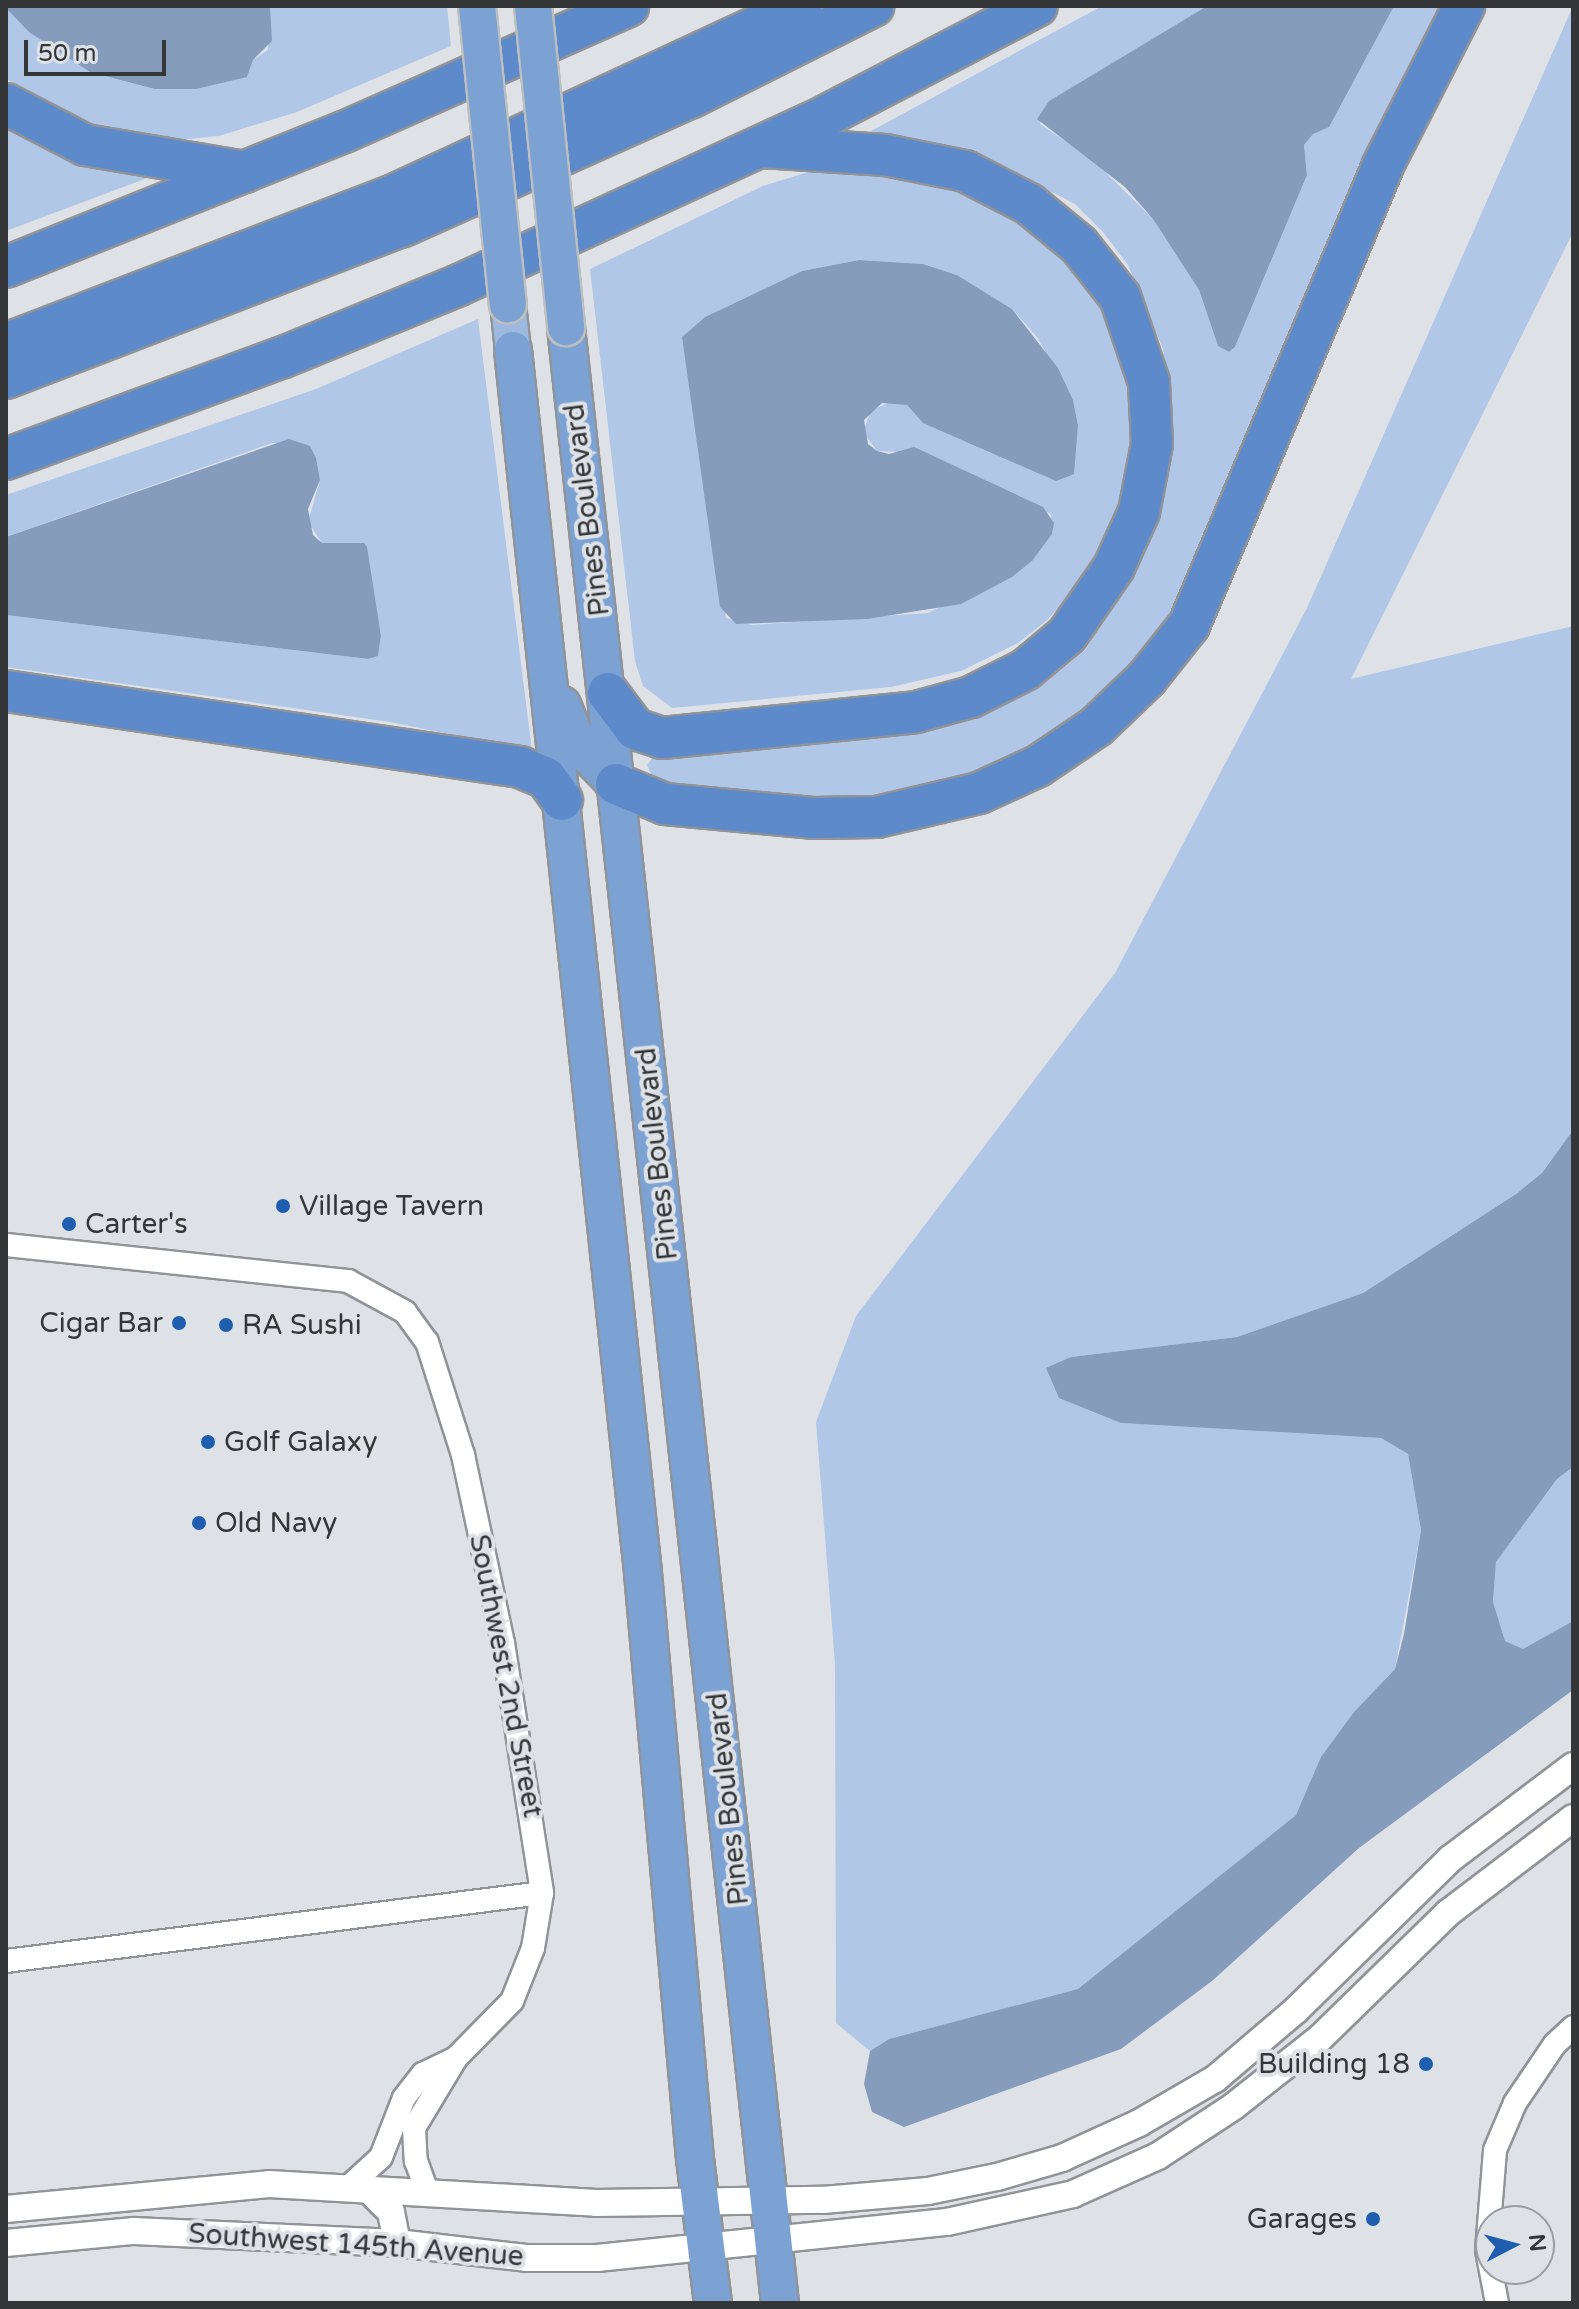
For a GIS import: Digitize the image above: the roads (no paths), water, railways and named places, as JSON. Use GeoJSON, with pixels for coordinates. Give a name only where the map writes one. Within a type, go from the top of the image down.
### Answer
{"type":"FeatureCollection","features":[{"type":"Feature","properties":{"kind":"highway","name":"Pines Boulevard"},"geometry":{"type":"LineString","coordinates":[[477,6],[508,304]]}},
{"type":"Feature","properties":{"kind":"highway","name":"Pines Boulevard"},"geometry":{"type":"LineString","coordinates":[[533,6],[780,2303]]}},
{"type":"Feature","properties":{"kind":"highway"},"geometry":{"type":"LineString","coordinates":[[6,267],[245,172],[628,6]]}},
{"type":"Feature","properties":{"kind":"highway"},"geometry":{"type":"LineString","coordinates":[[6,344],[392,196],[801,6]]}},
{"type":"Feature","properties":{"kind":"highway"},"geometry":{"type":"LineString","coordinates":[[6,378],[403,226],[679,103],[873,6]]}},
{"type":"Feature","properties":{"kind":"highway"},"geometry":{"type":"LineString","coordinates":[[6,459],[363,326],[762,147],[1037,6]]}},
{"type":"Feature","properties":{"kind":"highway"},"geometry":{"type":"LineString","coordinates":[[546,668],[579,746],[616,784],[665,804],[812,818],[877,817],[947,803],[1009,781],[1068,747],[1113,711],[1189,625],[1382,167],[1464,6]]}},
{"type":"Feature","properties":{"kind":"highway"},"geometry":{"type":"LineString","coordinates":[[6,104],[85,145],[245,172]]}},
{"type":"Feature","properties":{"kind":"highway"},"geometry":{"type":"LineString","coordinates":[[608,693],[635,729],[662,738],[916,712],[971,697],[1025,670],[1067,635],[1114,567],[1139,512],[1152,444],[1149,382],[1120,297],[1079,245],[1029,204],[965,171],[899,156],[762,147]]}},
{"type":"Feature","properties":{"kind":"highway","name":"Pines Boulevard"},"geometry":{"type":"LineString","coordinates":[[513,350],[643,1573],[713,2303]]}},
{"type":"Feature","properties":{"kind":"highway"},"geometry":{"type":"LineString","coordinates":[[6,691],[520,767],[546,778],[562,800]]}},
{"type":"Feature","properties":{"kind":"main road","name":"Pines Boulevard"},"geometry":{"type":"LineString","coordinates":[[508,304],[513,350]]}},
{"type":"Feature","properties":{"kind":"street","name":"Southwest 2nd Street"},"geometry":{"type":"LineString","coordinates":[[6,1245],[348,1281],[379,1294],[405,1312],[427,1342],[444,1384],[503,1643],[542,1893],[533,1948],[512,2001],[456,2058],[414,2128],[416,2161],[428,2194]]}},
{"type":"Feature","properties":{"kind":"street","name":"Southwest 145th Avenue"},"geometry":{"type":"LineString","coordinates":[[6,2209],[269,2184],[596,2203],[769,2201],[928,2191],[997,2177],[1062,2158],[1139,2123],[1215,2079],[1296,2010],[1450,1859],[1573,1766]]}},
{"type":"Feature","properties":{"kind":"street","name":"Southwest 145th Avenue"},"geometry":{"type":"LineString","coordinates":[[6,2243],[134,2231],[397,2243],[526,2258],[707,2248],[947,2222],[1073,2194],[1158,2156],[1234,2106],[1320,2038],[1448,1913],[1573,1818]]}},
{"type":"Feature","properties":{"kind":"street"},"geometry":{"type":"LineString","coordinates":[[6,1961],[542,1893]]}},
{"type":"Feature","properties":{"kind":"street"},"geometry":{"type":"LineString","coordinates":[[1497,2303],[1487,2250],[1491,2164],[1515,2103],[1555,2044],[1573,2027]]}},
{"type":"Feature","properties":{"kind":"street","name":"Southwest 2nd Street"},"geometry":{"type":"LineString","coordinates":[[358,2189],[381,2157],[404,2098],[423,2074],[456,2058]]}},
{"type":"Feature","properties":{"kind":"street"},"geometry":{"type":"LineString","coordinates":[[358,2189],[391,2212],[397,2243]]}},
{"type":"Feature","properties":{"kind":"place","name":"Village Tavern"},"geometry":{"type":"Point","coordinates":[283,1206]}},
{"type":"Feature","properties":{"kind":"place","name":"Carter's"},"geometry":{"type":"Point","coordinates":[69,1224]}},
{"type":"Feature","properties":{"kind":"place","name":"Cigar Bar"},"geometry":{"type":"Point","coordinates":[179,1323]}},
{"type":"Feature","properties":{"kind":"place","name":"RA Sushi"},"geometry":{"type":"Point","coordinates":[226,1325]}},
{"type":"Feature","properties":{"kind":"place","name":"Golf Galaxy"},"geometry":{"type":"Point","coordinates":[208,1442]}},
{"type":"Feature","properties":{"kind":"place","name":"Old Navy"},"geometry":{"type":"Point","coordinates":[199,1523]}},
{"type":"Feature","properties":{"kind":"place","name":"Building 18"},"geometry":{"type":"Point","coordinates":[1426,2064]}},
{"type":"Feature","properties":{"kind":"place","name":"Garages"},"geometry":{"type":"Point","coordinates":[1373,2219]}}]}
